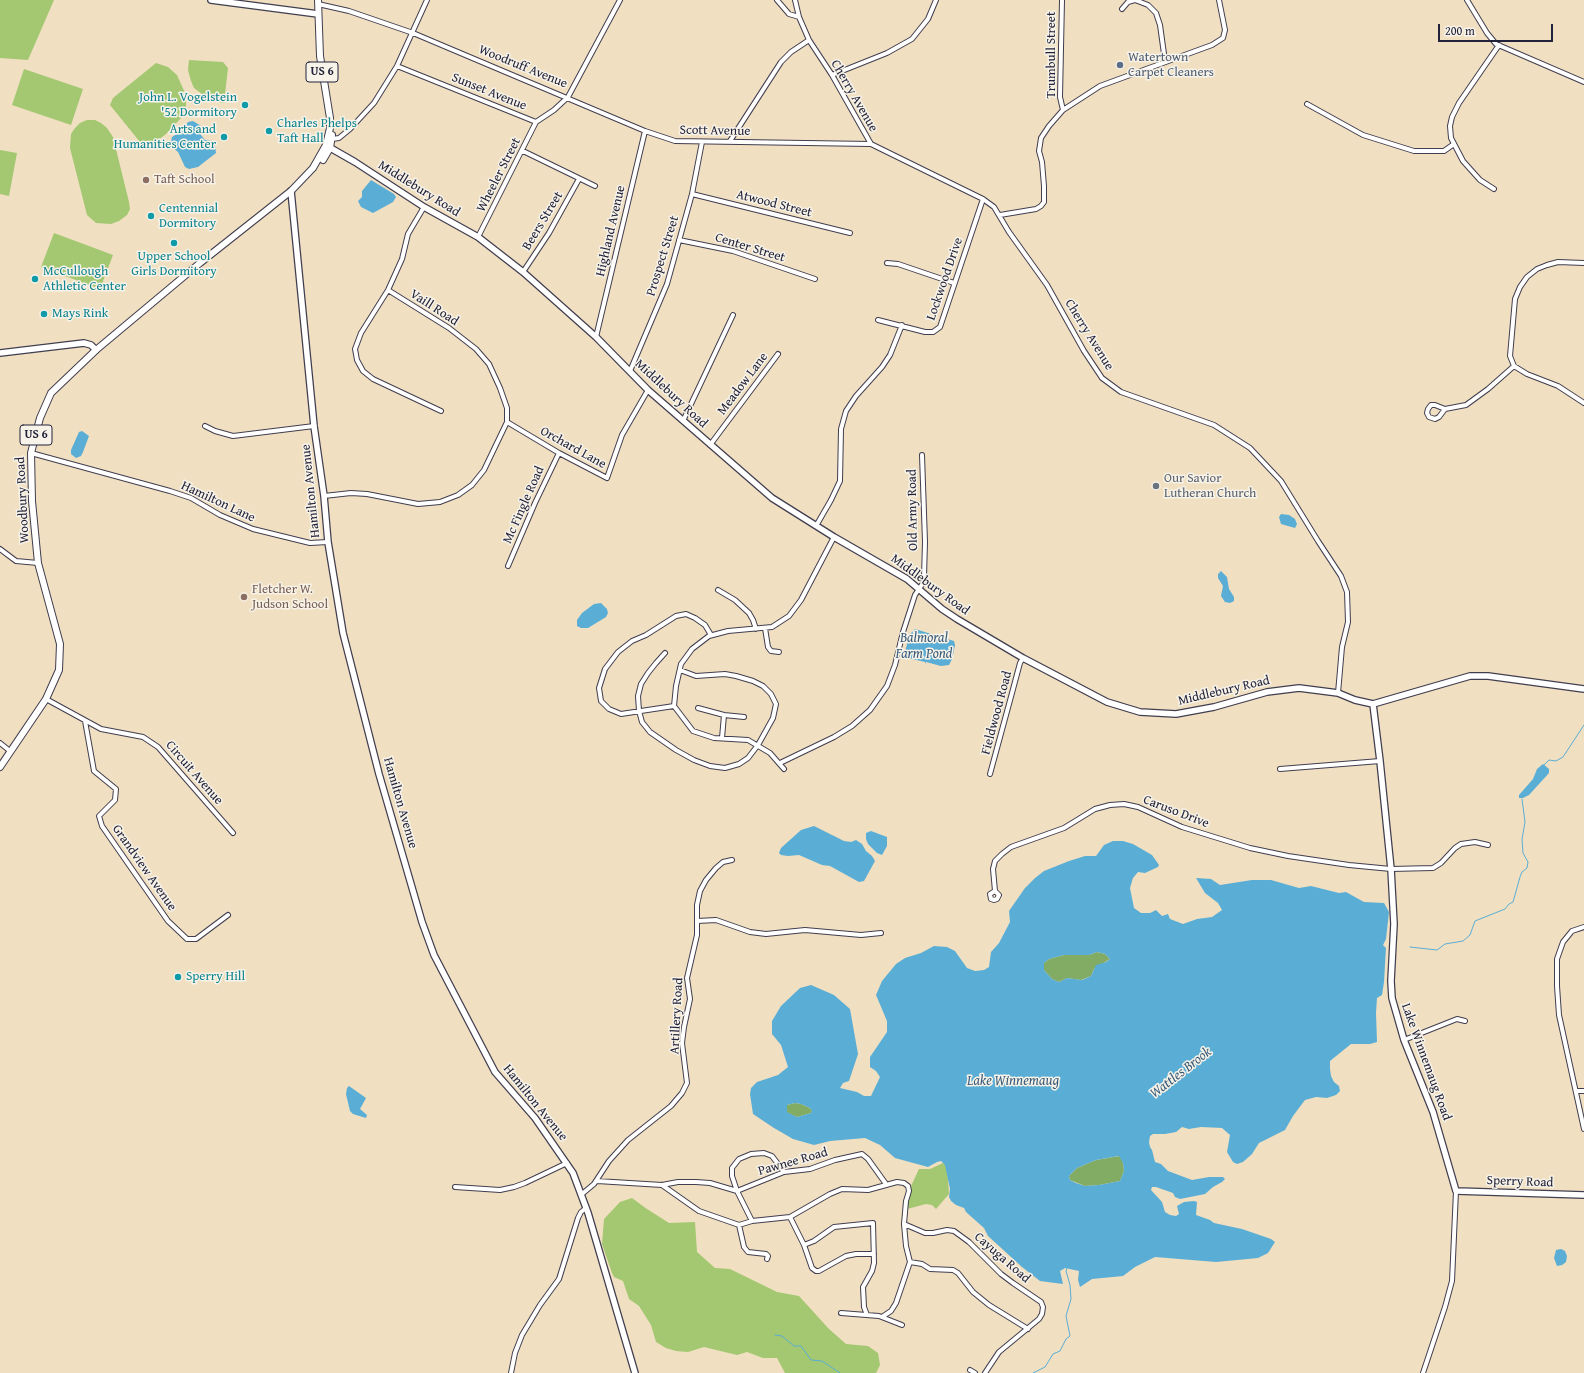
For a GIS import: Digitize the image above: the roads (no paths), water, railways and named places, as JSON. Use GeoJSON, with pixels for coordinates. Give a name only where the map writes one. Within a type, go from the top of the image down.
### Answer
{"type":"FeatureCollection","features":[{"type":"Feature","properties":{"kind":"main road","name":"US 6"},"geometry":{"type":"LineString","coordinates":[[318,2],[320,56],[330,128]]}},
{"type":"Feature","properties":{"kind":"main road","name":"Woodbury Road"},"geometry":{"type":"LineString","coordinates":[[0,767],[46,699],[59,670],[60,644],[38,563],[32,501],[31,453],[40,418],[52,393],[96,350],[200,263],[291,191],[313,168],[328,146],[332,139],[332,132],[330,128]]}},
{"type":"Feature","properties":{"kind":"main road","name":"Woodbury Road"},"geometry":{"type":"LineString","coordinates":[[328,146],[330,128]]}},
{"type":"Feature","properties":{"kind":"street"},"geometry":{"type":"LineString","coordinates":[[210,0],[318,14]]}},
{"type":"Feature","properties":{"kind":"street"},"geometry":{"type":"LineString","coordinates":[[332,139],[339,138],[350,129],[374,103],[397,66],[427,0]]}},
{"type":"Feature","properties":{"kind":"street","name":"Woodruff Avenue"},"geometry":{"type":"LineString","coordinates":[[318,2],[413,33],[568,97],[620,0]]}},
{"type":"Feature","properties":{"kind":"street"},"geometry":{"type":"LineString","coordinates":[[777,0],[789,14],[799,17]]}},
{"type":"Feature","properties":{"kind":"street","name":"Cherry Avenue"},"geometry":{"type":"LineString","coordinates":[[795,0],[799,17],[809,40],[832,75],[871,144],[983,199],[994,207],[1009,232],[1047,285],[1084,351],[1102,378],[1121,392],[1214,426],[1250,448],[1281,481],[1341,576],[1347,592],[1348,622],[1342,647],[1338,693]]}},
{"type":"Feature","properties":{"kind":"street"},"geometry":{"type":"LineString","coordinates":[[832,75],[887,53],[912,39],[928,19],[936,0]]}},
{"type":"Feature","properties":{"kind":"street","name":"Trumbull Street"},"geometry":{"type":"LineString","coordinates":[[1062,0],[1060,97],[1063,110]]}},
{"type":"Feature","properties":{"kind":"street"},"geometry":{"type":"LineString","coordinates":[[1122,9],[1128,2],[1135,0],[1148,5],[1156,13],[1160,25],[1165,62]]}},
{"type":"Feature","properties":{"kind":"street"},"geometry":{"type":"LineString","coordinates":[[1000,215],[1036,209],[1042,206],[1044,202],[1044,186],[1042,162],[1039,151],[1041,138],[1063,110],[1100,86],[1212,45],[1223,38],[1225,30],[1219,0]]}},
{"type":"Feature","properties":{"kind":"street"},"geometry":{"type":"LineString","coordinates":[[1467,0],[1487,33],[1499,45],[1584,82]]}},
{"type":"Feature","properties":{"kind":"street"},"geometry":{"type":"LineString","coordinates":[[730,141],[782,62],[792,52],[809,40]]}},
{"type":"Feature","properties":{"kind":"street"},"geometry":{"type":"LineString","coordinates":[[1494,189],[1480,180],[1467,166],[1451,138],[1452,116],[1459,103],[1499,45]]}},
{"type":"Feature","properties":{"kind":"street","name":"Sunset Avenue"},"geometry":{"type":"LineString","coordinates":[[397,66],[536,122],[554,110],[568,97]]}},
{"type":"Feature","properties":{"kind":"street","name":"Scott Avenue"},"geometry":{"type":"LineString","coordinates":[[568,97],[645,131],[676,141],[871,144]]}},
{"type":"Feature","properties":{"kind":"street"},"geometry":{"type":"LineString","coordinates":[[1307,104],[1363,135],[1414,151],[1444,151],[1454,144]]}},
{"type":"Feature","properties":{"kind":"street","name":"Wheeler Street"},"geometry":{"type":"LineString","coordinates":[[478,237],[523,151],[536,122]]}},
{"type":"Feature","properties":{"kind":"street","name":"Highland Avenue"},"geometry":{"type":"LineString","coordinates":[[596,337],[645,131]]}},
{"type":"Feature","properties":{"kind":"street","name":"Prospect Street"},"geometry":{"type":"LineString","coordinates":[[630,371],[667,284],[692,194],[702,142]]}},
{"type":"Feature","properties":{"kind":"street","name":"Middlebury Road"},"geometry":{"type":"LineString","coordinates":[[328,146],[424,207],[478,237],[523,272],[596,337],[648,390],[772,498],[834,537],[897,573],[920,588],[942,609],[1023,658],[1107,702],[1140,712],[1160,714],[1190,712],[1267,692],[1299,688],[1338,693],[1355,700],[1372,704]]}},
{"type":"Feature","properties":{"kind":"street"},"geometry":{"type":"LineString","coordinates":[[523,151],[595,186]]}},
{"type":"Feature","properties":{"kind":"street","name":"Beers Street"},"geometry":{"type":"LineString","coordinates":[[523,272],[549,233],[579,179]]}},
{"type":"Feature","properties":{"kind":"street","name":"Hamilton Avenue"},"geometry":{"type":"LineString","coordinates":[[291,191],[314,426],[324,496],[328,542],[343,633],[379,774],[422,922],[434,955],[495,1072],[535,1118],[567,1162],[577,1180],[635,1373]]}},
{"type":"Feature","properties":{"kind":"street","name":"Atwood Street"},"geometry":{"type":"LineString","coordinates":[[692,194],[850,233]]}},
{"type":"Feature","properties":{"kind":"street","name":"Lockwood Drive"},"geometry":{"type":"LineString","coordinates":[[878,320],[902,325],[924,332],[933,332],[940,327],[983,199]]}},
{"type":"Feature","properties":{"kind":"street"},"geometry":{"type":"LineString","coordinates":[[424,207],[408,234],[402,259],[388,290],[361,333],[355,349],[357,360],[363,371],[373,379],[441,411]]}},
{"type":"Feature","properties":{"kind":"street","name":"Center Street"},"geometry":{"type":"LineString","coordinates":[[679,240],[733,251],[815,279]]}},
{"type":"Feature","properties":{"kind":"street"},"geometry":{"type":"LineString","coordinates":[[1584,263],[1558,262],[1537,269],[1527,277],[1520,287],[1516,299],[1510,339],[1510,356],[1514,366],[1527,374],[1558,386],[1584,403]]}},
{"type":"Feature","properties":{"kind":"street"},"geometry":{"type":"LineString","coordinates":[[887,263],[898,264],[954,283]]}},
{"type":"Feature","properties":{"kind":"street","name":"Vaill Road"},"geometry":{"type":"LineString","coordinates":[[388,290],[449,328],[476,348],[489,364],[500,388],[507,408],[507,422]]}},
{"type":"Feature","properties":{"kind":"street"},"geometry":{"type":"LineString","coordinates":[[683,421],[733,315]]}},
{"type":"Feature","properties":{"kind":"street"},"geometry":{"type":"LineString","coordinates":[[816,526],[840,481],[841,429],[846,411],[856,396],[882,367],[890,355],[902,325]]}},
{"type":"Feature","properties":{"kind":"street"},"geometry":{"type":"LineString","coordinates":[[0,353],[84,343],[91,345],[96,350]]}},
{"type":"Feature","properties":{"kind":"street","name":"Meadow Lane"},"geometry":{"type":"LineString","coordinates":[[710,445],[778,354]]}},
{"type":"Feature","properties":{"kind":"street"},"geometry":{"type":"LineString","coordinates":[[1446,410],[1435,405],[1431,405],[1427,413],[1429,417],[1435,419],[1446,410],[1466,404],[1488,389],[1514,366]]}},
{"type":"Feature","properties":{"kind":"street","name":"Orchard Lane"},"geometry":{"type":"LineString","coordinates":[[507,422],[559,453],[607,478],[622,435],[648,390]]}},
{"type":"Feature","properties":{"kind":"street"},"geometry":{"type":"LineString","coordinates":[[324,496],[351,493],[367,494],[418,504],[440,502],[458,495],[472,485],[484,470],[507,422]]}},
{"type":"Feature","properties":{"kind":"street"},"geometry":{"type":"LineString","coordinates":[[205,426],[215,431],[233,436],[314,426]]}},
{"type":"Feature","properties":{"kind":"street","name":"Hamilton Lane"},"geometry":{"type":"LineString","coordinates":[[31,453],[191,498],[220,514],[254,529],[310,543],[328,542]]}},
{"type":"Feature","properties":{"kind":"street","name":"Mc Fingle Road"},"geometry":{"type":"LineString","coordinates":[[508,566],[535,503],[559,453]]}},
{"type":"Feature","properties":{"kind":"street","name":"Old Army Road"},"geometry":{"type":"LineString","coordinates":[[920,588],[924,577],[925,542],[922,455]]}},
{"type":"Feature","properties":{"kind":"street"},"geometry":{"type":"LineString","coordinates":[[784,769],[770,753],[748,740],[714,738],[693,731],[674,706],[681,664],[692,649],[711,636],[728,631],[772,627],[788,616],[801,600],[834,537]]}},
{"type":"Feature","properties":{"kind":"street"},"geometry":{"type":"LineString","coordinates":[[0,549],[16,561],[38,563]]}},
{"type":"Feature","properties":{"kind":"street"},"geometry":{"type":"LineString","coordinates":[[780,763],[834,737],[859,720],[874,705],[891,675],[902,632],[915,595],[920,588]]}},
{"type":"Feature","properties":{"kind":"street"},"geometry":{"type":"LineString","coordinates":[[718,590],[735,600],[749,613],[756,629]]}},
{"type":"Feature","properties":{"kind":"street"},"geometry":{"type":"LineString","coordinates":[[674,706],[621,714],[609,709],[601,701],[599,688],[605,669],[618,652],[632,641],[646,635],[676,616],[686,614],[696,618],[704,625],[711,636]]}},
{"type":"Feature","properties":{"kind":"street"},"geometry":{"type":"LineString","coordinates":[[765,628],[768,647],[772,651],[779,652]]}},
{"type":"Feature","properties":{"kind":"street"},"geometry":{"type":"LineString","coordinates":[[665,653],[641,684],[638,696],[639,711],[642,722],[650,732],[682,754],[710,766],[725,768],[739,764],[748,758],[758,745],[773,718],[776,704],[771,694],[763,686],[753,681],[736,676],[725,674],[696,676],[680,670]]}},
{"type":"Feature","properties":{"kind":"street","name":"Fieldwood Road"},"geometry":{"type":"LineString","coordinates":[[990,774],[1020,663],[1023,658]]}},
{"type":"Feature","properties":{"kind":"street"},"geometry":{"type":"LineString","coordinates":[[1372,704],[1470,676],[1488,676],[1584,689]]}},
{"type":"Feature","properties":{"kind":"street","name":"Circuit Avenue"},"geometry":{"type":"LineString","coordinates":[[46,699],[101,729],[143,737],[158,747],[233,833]]}},
{"type":"Feature","properties":{"kind":"street","name":"Lake Winnemaug Road"},"geometry":{"type":"LineString","coordinates":[[1372,704],[1380,761],[1391,869],[1394,924],[1391,981],[1392,998],[1404,1040],[1433,1112],[1455,1182],[1456,1191],[1452,1281],[1423,1373]]}},
{"type":"Feature","properties":{"kind":"street"},"geometry":{"type":"LineString","coordinates":[[698,708],[724,715],[744,717]]}},
{"type":"Feature","properties":{"kind":"street"},"geometry":{"type":"LineString","coordinates":[[722,738],[724,715]]}},
{"type":"Feature","properties":{"kind":"street","name":"Grandview Avenue"},"geometry":{"type":"LineString","coordinates":[[85,721],[94,771],[116,789],[115,800],[100,816],[102,826],[168,921],[187,939],[196,939],[228,915]]}},
{"type":"Feature","properties":{"kind":"street"},"geometry":{"type":"LineString","coordinates":[[0,743],[10,751]]}},
{"type":"Feature","properties":{"kind":"street"},"geometry":{"type":"LineString","coordinates":[[1280,768],[1380,761]]}},
{"type":"Feature","properties":{"kind":"street","name":"Caruso Drive"},"geometry":{"type":"LineString","coordinates":[[995,891],[993,869],[995,861],[1010,847],[1064,828],[1095,809],[1110,805],[1124,804],[1138,807],[1182,827],[1250,848],[1288,856],[1349,865],[1391,869],[1433,868],[1461,844],[1475,842],[1488,845]]}},
{"type":"Feature","properties":{"kind":"street","name":"Artillery Road"},"geometry":{"type":"LineString","coordinates":[[582,1194],[592,1188],[609,1161],[628,1140],[671,1106],[682,1093],[687,1084],[682,1043],[690,998],[687,978],[697,935],[697,905],[700,891],[716,868],[723,862],[732,860]]}},
{"type":"Feature","properties":{"kind":"street"},"geometry":{"type":"LineString","coordinates":[[697,921],[716,920],[750,932],[766,934],[804,930],[861,935],[881,933]]}},
{"type":"Feature","properties":{"kind":"street"},"geometry":{"type":"LineString","coordinates":[[1584,927],[1572,931],[1563,942],[1557,959],[1559,1015],[1584,1129]]}},
{"type":"Feature","properties":{"kind":"street"},"geometry":{"type":"LineString","coordinates":[[1404,1040],[1457,1019],[1465,1021]]}},
{"type":"Feature","properties":{"kind":"street"},"geometry":{"type":"LineString","coordinates":[[1576,1091],[1584,1091]]}},
{"type":"Feature","properties":{"kind":"street"},"geometry":{"type":"LineString","coordinates":[[752,1221],[737,1191],[732,1176],[732,1168],[739,1159],[751,1154],[764,1153],[772,1156],[784,1172]]}},
{"type":"Feature","properties":{"kind":"street","name":"Pawnee Road"},"geometry":{"type":"LineString","coordinates":[[737,1191],[784,1172],[810,1169],[835,1160],[862,1154],[868,1159],[886,1184]]}},
{"type":"Feature","properties":{"kind":"street"},"geometry":{"type":"LineString","coordinates":[[455,1187],[500,1190],[514,1187],[567,1162]]}},
{"type":"Feature","properties":{"kind":"street"},"geometry":{"type":"LineString","coordinates":[[597,1181],[662,1185],[678,1182],[696,1182],[710,1183],[737,1191]]}},
{"type":"Feature","properties":{"kind":"street"},"geometry":{"type":"LineString","coordinates":[[662,1185],[699,1211],[739,1225],[752,1221],[790,1216],[842,1189],[868,1190],[886,1184],[897,1182],[904,1183],[908,1186],[909,1191],[906,1202],[904,1224],[906,1246],[910,1262],[896,1303],[891,1311],[882,1317]]}},
{"type":"Feature","properties":{"kind":"street","name":"Sperry Road"},"geometry":{"type":"LineString","coordinates":[[1456,1191],[1584,1195]]}},
{"type":"Feature","properties":{"kind":"street"},"geometry":{"type":"LineString","coordinates":[[512,1373],[516,1353],[522,1335],[540,1305],[559,1279],[578,1218],[581,1212],[586,1208]]}},
{"type":"Feature","properties":{"kind":"street"},"geometry":{"type":"LineString","coordinates":[[790,1216],[804,1245],[812,1268],[816,1270],[820,1271],[846,1256],[856,1254],[874,1254]]}},
{"type":"Feature","properties":{"kind":"street"},"geometry":{"type":"LineString","coordinates":[[804,1245],[814,1241],[834,1227],[873,1223],[874,1263],[872,1271],[863,1287],[864,1307],[867,1315]]}},
{"type":"Feature","properties":{"kind":"street","name":"Cayuga Road"},"geometry":{"type":"LineString","coordinates":[[904,1224],[926,1233],[947,1230],[954,1231],[969,1242],[1001,1274],[1041,1302],[1043,1307],[1042,1314],[1028,1328],[999,1352],[985,1373]]}},
{"type":"Feature","properties":{"kind":"street"},"geometry":{"type":"LineString","coordinates":[[739,1225],[744,1247],[748,1252],[766,1254],[768,1256],[767,1259]]}},
{"type":"Feature","properties":{"kind":"street"},"geometry":{"type":"LineString","coordinates":[[910,1262],[922,1264],[930,1269],[953,1270],[958,1273],[973,1292],[990,1305],[1028,1328]]}},
{"type":"Feature","properties":{"kind":"street"},"geometry":{"type":"LineString","coordinates":[[841,1313],[882,1317],[902,1325]]}},
{"type":"Feature","properties":{"kind":"street"},"geometry":{"type":"LineString","coordinates":[[970,1370],[975,1373]]}},
{"type":"Feature","properties":{"kind":"water"},"geometry":{"type":"Polygon","coordinates":[[[193,121],[201,126],[201,135],[205,140],[212,141],[215,145],[216,153],[198,167],[189,169],[185,167],[178,152],[172,147],[171,142],[172,137],[183,130],[188,122],[193,121]]]}},
{"type":"Feature","properties":{"kind":"water"},"geometry":{"type":"Polygon","coordinates":[[[371,180],[394,194],[396,197],[393,202],[373,213],[361,207],[358,201],[362,197],[362,191],[371,180]]]}},
{"type":"Feature","properties":{"kind":"water"},"geometry":{"type":"Polygon","coordinates":[[[82,431],[89,436],[81,456],[76,458],[71,454],[71,450],[79,432],[82,431]]]}},
{"type":"Feature","properties":{"kind":"water"},"geometry":{"type":"Polygon","coordinates":[[[1281,514],[1289,515],[1295,519],[1297,524],[1295,528],[1281,524],[1279,517],[1281,514]]]}},
{"type":"Feature","properties":{"kind":"water"},"geometry":{"type":"Polygon","coordinates":[[[1221,571],[1227,577],[1229,589],[1234,597],[1234,601],[1230,603],[1225,602],[1221,596],[1223,586],[1218,578],[1218,574],[1221,571]]]}},
{"type":"Feature","properties":{"kind":"water"},"geometry":{"type":"Polygon","coordinates":[[[601,603],[607,609],[608,613],[606,617],[588,628],[581,628],[577,626],[577,620],[582,613],[594,604],[601,603]]]}},
{"type":"Feature","properties":{"kind":"water","name":"Balmoral Farm Pond"},"geometry":{"type":"Polygon","coordinates":[[[915,629],[954,641],[955,645],[949,665],[941,666],[926,662],[925,664],[925,662],[908,658],[904,655],[910,634],[915,629]]]}},
{"type":"Feature","properties":{"kind":"water"},"geometry":{"type":"Polygon","coordinates":[[[1543,764],[1549,769],[1549,773],[1529,795],[1519,798],[1519,795],[1533,779],[1537,769],[1543,764]]]}},
{"type":"Feature","properties":{"kind":"water"},"geometry":{"type":"Polygon","coordinates":[[[814,826],[844,841],[851,842],[856,840],[862,844],[875,861],[864,881],[859,882],[830,866],[822,865],[799,855],[788,856],[781,855],[779,853],[781,848],[801,830],[814,826]]]}},
{"type":"Feature","properties":{"kind":"water"},"geometry":{"type":"Polygon","coordinates":[[[871,831],[887,837],[887,846],[882,855],[877,853],[868,844],[866,833],[871,831]]]}},
{"type":"Feature","properties":{"kind":"water","name":"Lake Winnemaug"},"geometry":{"type":"Polygon","coordinates":[[[1113,841],[1123,841],[1133,844],[1152,855],[1159,865],[1158,867],[1145,873],[1138,872],[1133,878],[1130,888],[1134,908],[1141,913],[1150,913],[1156,910],[1162,916],[1168,914],[1170,919],[1183,924],[1197,919],[1212,917],[1222,910],[1218,903],[1205,893],[1196,878],[1211,879],[1220,885],[1252,880],[1271,880],[1299,888],[1311,886],[1339,893],[1346,892],[1364,902],[1384,903],[1389,912],[1386,939],[1383,945],[1386,948],[1384,982],[1382,995],[1377,998],[1377,1042],[1370,1044],[1351,1044],[1330,1061],[1331,1076],[1334,1082],[1339,1086],[1340,1091],[1336,1095],[1327,1098],[1316,1097],[1305,1100],[1285,1130],[1259,1143],[1252,1154],[1243,1162],[1237,1164],[1233,1162],[1227,1152],[1230,1135],[1222,1128],[1201,1127],[1189,1129],[1182,1127],[1176,1132],[1153,1134],[1150,1136],[1149,1142],[1155,1162],[1161,1164],[1168,1171],[1192,1180],[1209,1177],[1223,1177],[1225,1179],[1205,1194],[1180,1199],[1175,1197],[1173,1193],[1152,1187],[1151,1190],[1162,1202],[1165,1212],[1176,1216],[1179,1214],[1177,1206],[1184,1202],[1197,1202],[1196,1215],[1214,1223],[1242,1229],[1271,1239],[1275,1242],[1268,1253],[1258,1258],[1216,1262],[1155,1257],[1135,1267],[1123,1276],[1092,1279],[1080,1287],[1078,1280],[1079,1271],[1065,1268],[1060,1271],[1063,1284],[1040,1281],[1022,1267],[988,1236],[984,1228],[966,1212],[964,1208],[951,1201],[949,1197],[950,1189],[945,1165],[941,1161],[928,1167],[895,1158],[880,1145],[865,1138],[830,1141],[814,1145],[793,1139],[753,1114],[750,1094],[751,1088],[757,1082],[778,1075],[788,1067],[781,1045],[772,1034],[772,1021],[781,1006],[800,988],[811,985],[834,995],[850,1009],[858,1054],[849,1081],[843,1083],[840,1088],[857,1092],[864,1096],[871,1096],[880,1077],[876,1071],[870,1067],[870,1057],[887,1032],[887,1021],[876,995],[882,981],[896,964],[905,958],[921,953],[934,946],[947,947],[955,951],[967,968],[975,971],[984,970],[989,967],[991,952],[999,943],[1010,922],[1009,911],[1025,888],[1044,871],[1085,856],[1096,856],[1104,845],[1113,841]],[[1097,952],[1089,955],[1064,955],[1049,959],[1044,963],[1044,970],[1052,979],[1059,982],[1067,978],[1082,980],[1091,976],[1096,965],[1110,959],[1105,954],[1097,952]],[[795,1103],[787,1105],[787,1112],[797,1117],[811,1113],[812,1111],[810,1108],[801,1104],[795,1103]],[[1119,1156],[1096,1160],[1077,1168],[1069,1176],[1070,1180],[1085,1186],[1120,1181],[1124,1171],[1123,1163],[1119,1156]]]}},
{"type":"Feature","properties":{"kind":"water"},"geometry":{"type":"Polygon","coordinates":[[[349,1086],[366,1098],[360,1109],[367,1115],[366,1118],[353,1114],[350,1111],[346,1094],[349,1086]]]}},
{"type":"Feature","properties":{"kind":"water"},"geometry":{"type":"Polygon","coordinates":[[[1561,1249],[1565,1251],[1567,1256],[1566,1262],[1557,1266],[1554,1258],[1556,1250],[1561,1249]]]}},
{"type":"Feature","properties":{"kind":"waterway","name":"Wattles Brook"},"geometry":{"type":"LineString","coordinates":[[1544,765],[1549,760],[1556,761],[1563,757],[1584,725]]}},
{"type":"Feature","properties":{"kind":"waterway","name":"Wattles Brook"},"geometry":{"type":"LineString","coordinates":[[1410,947],[1437,950],[1445,944],[1463,941],[1470,935],[1475,921],[1505,909],[1513,902],[1520,877],[1522,872],[1527,868],[1528,862],[1523,853],[1522,839],[1525,822],[1522,799]]}},
{"type":"Feature","properties":{"kind":"waterway","name":"Wattles Brook"},"geometry":{"type":"LineString","coordinates":[[1033,1373],[1045,1367],[1053,1354],[1060,1351],[1066,1339],[1070,1336],[1066,1316],[1071,1299],[1070,1285],[1066,1271],[1067,1268]]}},
{"type":"Feature","properties":{"kind":"waterway"},"geometry":{"type":"LineString","coordinates":[[775,1335],[782,1336],[794,1346],[801,1346],[811,1360],[822,1361],[840,1373]]}},
{"type":"Feature","properties":{"kind":"place","name":"Watertown Carpet Cleaners"},"geometry":{"type":"Point","coordinates":[1120,65]}},
{"type":"Feature","properties":{"kind":"place","name":"John L. Vogelstein '52 Dormitory"},"geometry":{"type":"Point","coordinates":[245,105]}},
{"type":"Feature","properties":{"kind":"place","name":"Charles Phelps Taft Hall"},"geometry":{"type":"Point","coordinates":[269,131]}},
{"type":"Feature","properties":{"kind":"place","name":"Arts and Humanities Center"},"geometry":{"type":"Point","coordinates":[224,137]}},
{"type":"Feature","properties":{"kind":"place","name":"Taft School"},"geometry":{"type":"Point","coordinates":[146,180]}},
{"type":"Feature","properties":{"kind":"place","name":"Centennial Dormitory"},"geometry":{"type":"Point","coordinates":[151,216]}},
{"type":"Feature","properties":{"kind":"place","name":"Upper School Girls Dormitory"},"geometry":{"type":"Point","coordinates":[174,243]}},
{"type":"Feature","properties":{"kind":"place","name":"McCullough Athletic Center"},"geometry":{"type":"Point","coordinates":[35,279]}},
{"type":"Feature","properties":{"kind":"place","name":"Mays Rink"},"geometry":{"type":"Point","coordinates":[44,314]}},
{"type":"Feature","properties":{"kind":"place","name":"Our Savior Lutheran Church"},"geometry":{"type":"Point","coordinates":[1156,486]}},
{"type":"Feature","properties":{"kind":"place","name":"Fletcher W. Judson School"},"geometry":{"type":"Point","coordinates":[244,597]}},
{"type":"Feature","properties":{"kind":"place","name":"Sperry Hill"},"geometry":{"type":"Point","coordinates":[178,977]}}]}
